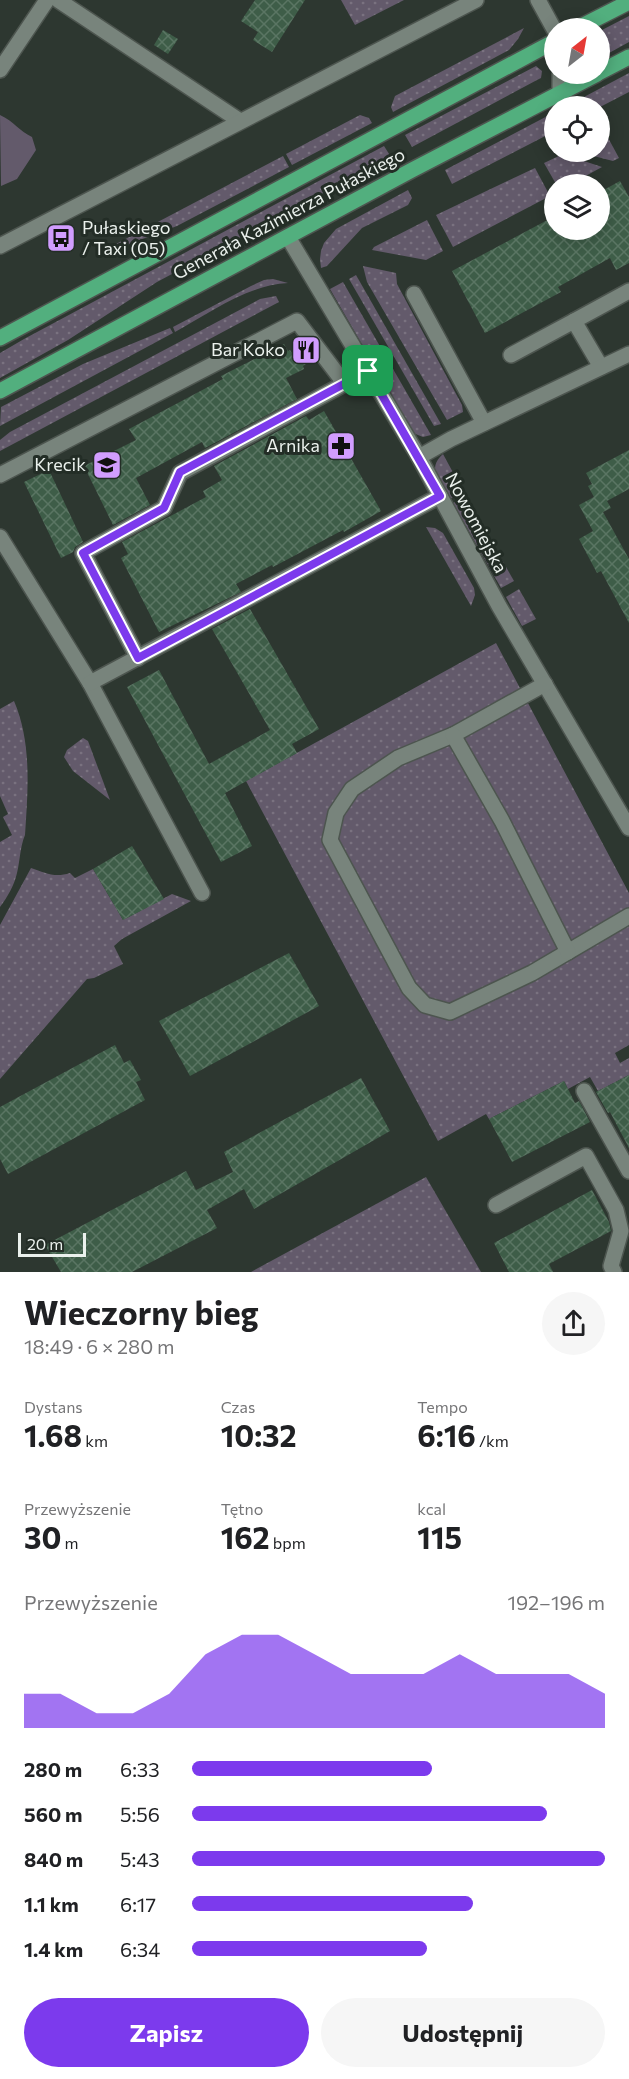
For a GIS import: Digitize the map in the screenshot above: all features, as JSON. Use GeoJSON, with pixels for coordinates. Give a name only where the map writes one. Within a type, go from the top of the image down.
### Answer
{"type":"FeatureCollection","features":[{"type":"Feature","properties":{"kind":"main road"},"geometry":{"type":"LineString","coordinates":[[598,18],[629,2]]}},
{"type":"Feature","properties":{"kind":"main road","name":"Generała Kazimierza Pułaskiego"},"geometry":{"type":"LineString","coordinates":[[0,338],[544,47]]}},
{"type":"Feature","properties":{"kind":"main road","name":"Generała Kazimierza Pułaskiego"},"geometry":{"type":"LineString","coordinates":[[610,67],[629,57]]}},
{"type":"Feature","properties":{"kind":"main road","name":"Generała Kazimierza Pułaskiego"},"geometry":{"type":"LineString","coordinates":[[0,391],[577,84]]}},
{"type":"Feature","properties":{"kind":"street"},"geometry":{"type":"LineString","coordinates":[[0,70],[47,0]]}},
{"type":"Feature","properties":{"kind":"street"},"geometry":{"type":"LineString","coordinates":[[58,0],[240,121]]}},
{"type":"Feature","properties":{"kind":"street"},"geometry":{"type":"LineString","coordinates":[[0,246],[476,0]]}},
{"type":"Feature","properties":{"kind":"street"},"geometry":{"type":"LineString","coordinates":[[538,0],[548,18]]}},
{"type":"Feature","properties":{"kind":"street"},"geometry":{"type":"LineString","coordinates":[[560,84],[560,93]]}},
{"type":"Feature","properties":{"kind":"street","name":"Nowomiejska"},"geometry":{"type":"LineString","coordinates":[[288,237],[419,457],[499,606],[629,828]]}},
{"type":"Feature","properties":{"kind":"street"},"geometry":{"type":"LineString","coordinates":[[512,356],[629,291]]}},
{"type":"Feature","properties":{"kind":"street"},"geometry":{"type":"LineString","coordinates":[[414,294],[484,423]]}},
{"type":"Feature","properties":{"kind":"street"},"geometry":{"type":"LineString","coordinates":[[0,475],[297,321],[345,384]]}},
{"type":"Feature","properties":{"kind":"street"},"geometry":{"type":"LineString","coordinates":[[574,321],[601,367]]}},
{"type":"Feature","properties":{"kind":"street"},"geometry":{"type":"LineString","coordinates":[[419,457],[484,423],[629,354]]}},
{"type":"Feature","properties":{"kind":"street"},"geometry":{"type":"LineString","coordinates":[[138,658],[83,553],[164,508],[180,472],[368,371]]}},
{"type":"Feature","properties":{"kind":"street"},"geometry":{"type":"LineString","coordinates":[[90,682],[440,496]]}},
{"type":"Feature","properties":{"kind":"street"},"geometry":{"type":"LineString","coordinates":[[0,537],[90,682],[202,893]]}},
{"type":"Feature","properties":{"kind":"street"},"geometry":{"type":"LineString","coordinates":[[544,684],[453,735],[398,758],[352,789],[336,813],[330,840],[409,988],[425,1005],[450,1012],[532,973],[629,916]]}},
{"type":"Feature","properties":{"kind":"street"},"geometry":{"type":"LineString","coordinates":[[453,735],[502,820],[568,952]]}},
{"type":"Feature","properties":{"kind":"street"},"geometry":{"type":"LineString","coordinates":[[584,1092],[629,1172]]}},
{"type":"Feature","properties":{"kind":"street"},"geometry":{"type":"LineString","coordinates":[[496,1205],[586,1156],[616,1210],[621,1231],[611,1266],[614,1272]]}},
{"type":"Feature","properties":{"kind":"shaded area"},"geometry":{"type":"Polygon","coordinates":[[[341,0],[404,0],[355,25],[341,0]]]}},
{"type":"Feature","properties":{"kind":"shaded area"},"geometry":{"type":"Polygon","coordinates":[[[629,16],[629,42],[610,52],[610,26],[629,16]]]}},
{"type":"Feature","properties":{"kind":"shaded area"},"geometry":{"type":"Polygon","coordinates":[[[524,28],[509,50],[393,112],[391,107],[395,96],[524,28]]]}},
{"type":"Feature","properties":{"kind":"shaded area"},"geometry":{"type":"Polygon","coordinates":[[[536,66],[542,71],[541,78],[412,147],[405,135],[536,66]]]}},
{"type":"Feature","properties":{"kind":"shaded area"},"geometry":{"type":"Polygon","coordinates":[[[629,73],[629,92],[610,102],[610,96],[586,96],[610,84],[629,73]]]}},
{"type":"Feature","properties":{"kind":"shaded area"},"geometry":{"type":"Polygon","coordinates":[[[0,115],[32,137],[36,150],[17,179],[1,186],[0,115]]]}},
{"type":"Feature","properties":{"kind":"shaded area"},"geometry":{"type":"Polygon","coordinates":[[[360,115],[369,118],[372,123],[292,165],[286,154],[360,115]]]}},
{"type":"Feature","properties":{"kind":"shaded area"},"geometry":{"type":"Polygon","coordinates":[[[544,118],[544,137],[452,184],[445,170],[544,118]]]}},
{"type":"Feature","properties":{"kind":"shaded area"},"geometry":{"type":"Polygon","coordinates":[[[610,141],[619,158],[610,160],[610,141]]]}},
{"type":"Feature","properties":{"kind":"shaded area"},"geometry":{"type":"Polygon","coordinates":[[[384,146],[391,157],[157,282],[68,340],[0,378],[0,353],[384,146]]]}},
{"type":"Feature","properties":{"kind":"shaded area"},"geometry":{"type":"Polygon","coordinates":[[[283,156],[289,167],[177,226],[113,250],[116,244],[283,156]]]}},
{"type":"Feature","properties":{"kind":"shaded area"},"geometry":{"type":"Polygon","coordinates":[[[587,162],[602,167],[589,174],[550,174],[544,163],[587,162]]]}},
{"type":"Feature","properties":{"kind":"shaded area"},"geometry":{"type":"Polygon","coordinates":[[[535,168],[544,185],[544,199],[453,247],[436,215],[535,168]]]}},
{"type":"Feature","properties":{"kind":"shaded area"},"geometry":{"type":"Polygon","coordinates":[[[408,190],[412,198],[408,205],[362,228],[327,266],[321,268],[320,259],[324,243],[336,229],[408,190]]]}},
{"type":"Feature","properties":{"kind":"shaded area"},"geometry":{"type":"Polygon","coordinates":[[[427,220],[443,251],[426,260],[372,250],[374,247],[427,220]]]}},
{"type":"Feature","properties":{"kind":"shaded area"},"geometry":{"type":"Polygon","coordinates":[[[363,266],[396,273],[397,284],[462,405],[463,412],[447,420],[367,282],[363,266]]]}},
{"type":"Feature","properties":{"kind":"shaded area"},"geometry":{"type":"Polygon","coordinates":[[[356,275],[441,424],[434,426],[349,279],[356,275]]]}},
{"type":"Feature","properties":{"kind":"shaded area"},"geometry":{"type":"Polygon","coordinates":[[[273,279],[288,283],[243,294],[175,332],[173,327],[251,286],[273,279]]]}},
{"type":"Feature","properties":{"kind":"shaded area"},"geometry":{"type":"Polygon","coordinates":[[[343,282],[431,435],[423,437],[413,433],[330,289],[343,282]]]}},
{"type":"Feature","properties":{"kind":"shaded area"},"geometry":{"type":"Polygon","coordinates":[[[276,296],[279,302],[0,451],[0,440],[10,432],[260,299],[276,296]]]}},
{"type":"Feature","properties":{"kind":"shaded area"},"geometry":{"type":"Polygon","coordinates":[[[170,328],[173,333],[0,426],[1,407],[83,364],[170,328]]]}},
{"type":"Feature","properties":{"kind":"shaded area"},"geometry":{"type":"Polygon","coordinates":[[[443,454],[463,491],[450,499],[435,471],[438,460],[443,454]]]}},
{"type":"Feature","properties":{"kind":"shaded area"},"geometry":{"type":"Polygon","coordinates":[[[464,498],[468,500],[514,581],[501,588],[453,503],[464,498]]]}},
{"type":"Feature","properties":{"kind":"shaded area"},"geometry":{"type":"Polygon","coordinates":[[[426,527],[435,528],[443,533],[474,588],[475,595],[471,606],[426,527]]]}},
{"type":"Feature","properties":{"kind":"shaded area"},"geometry":{"type":"Polygon","coordinates":[[[519,589],[536,619],[522,626],[506,597],[519,589]]]}},
{"type":"Feature","properties":{"kind":"shaded area"},"geometry":{"type":"Polygon","coordinates":[[[496,643],[629,893],[629,1045],[615,1053],[620,1063],[629,1058],[629,1075],[598,1091],[590,1077],[568,1089],[564,1081],[489,1119],[486,1114],[438,1141],[246,781],[496,643]]]}},
{"type":"Feature","properties":{"kind":"shaded area"},"geometry":{"type":"Polygon","coordinates":[[[14,701],[24,733],[26,750],[28,784],[25,835],[14,882],[0,907],[0,842],[12,835],[3,817],[8,814],[0,796],[0,709],[14,701]]]}},
{"type":"Feature","properties":{"kind":"shaded area"},"geometry":{"type":"Polygon","coordinates":[[[83,738],[88,741],[110,800],[73,771],[64,757],[67,750],[83,738]]]}},
{"type":"Feature","properties":{"kind":"shaded area"},"geometry":{"type":"Polygon","coordinates":[[[31,868],[55,875],[70,873],[75,878],[93,869],[123,920],[172,894],[191,901],[122,939],[114,946],[123,964],[87,979],[0,1079],[0,925],[31,868]]]}},
{"type":"Feature","properties":{"kind":"shaded area"},"geometry":{"type":"Polygon","coordinates":[[[426,1177],[481,1272],[251,1272],[426,1177]]]}},
{"type":"Feature","properties":{"kind":"building"},"geometry":{"type":"Polygon","coordinates":[[[255,0],[305,0],[272,52],[253,40],[258,32],[241,21],[255,0]]]}},
{"type":"Feature","properties":{"kind":"building"},"geometry":{"type":"Polygon","coordinates":[[[163,30],[178,39],[168,54],[154,45],[163,30]]]}},
{"type":"Feature","properties":{"kind":"building"},"geometry":{"type":"Polygon","coordinates":[[[620,181],[629,197],[629,263],[616,270],[610,258],[558,287],[561,292],[485,333],[452,271],[544,222],[544,240],[610,240],[610,186],[620,181]]]}},
{"type":"Feature","properties":{"kind":"building"},"geometry":{"type":"Polygon","coordinates":[[[284,344],[292,353],[304,347],[314,359],[303,366],[304,369],[286,378],[297,399],[205,448],[202,442],[136,478],[150,505],[113,525],[84,466],[136,440],[129,429],[223,379],[221,376],[284,344]]]}},
{"type":"Feature","properties":{"kind":"building"},"geometry":{"type":"Polygon","coordinates":[[[324,411],[381,511],[344,532],[343,530],[236,584],[241,592],[159,632],[121,558],[128,554],[122,542],[206,497],[203,491],[222,480],[214,466],[306,416],[309,420],[324,411]]]}},
{"type":"Feature","properties":{"kind":"building"},"geometry":{"type":"Polygon","coordinates":[[[629,450],[629,489],[607,501],[611,508],[603,512],[629,559],[629,623],[601,571],[597,573],[579,539],[593,531],[579,505],[594,497],[588,486],[592,484],[586,473],[629,450]]]}},
{"type":"Feature","properties":{"kind":"building"},"geometry":{"type":"Polygon","coordinates":[[[49,470],[83,542],[75,547],[73,552],[61,558],[24,482],[49,470]]]}},
{"type":"Feature","properties":{"kind":"building"},"geometry":{"type":"Polygon","coordinates":[[[250,609],[319,729],[292,744],[297,753],[225,793],[252,846],[221,862],[127,687],[159,670],[209,764],[270,730],[212,629],[250,609]]]}},
{"type":"Feature","properties":{"kind":"building"},"geometry":{"type":"Polygon","coordinates":[[[132,846],[164,899],[123,920],[93,869],[132,846]]]}},
{"type":"Feature","properties":{"kind":"building"},"geometry":{"type":"Polygon","coordinates":[[[289,953],[319,1006],[190,1076],[159,1021],[289,953]]]}},
{"type":"Feature","properties":{"kind":"building"},"geometry":{"type":"Polygon","coordinates":[[[115,1045],[124,1063],[130,1060],[141,1080],[136,1082],[145,1100],[8,1174],[0,1159],[0,1107],[115,1045]]]}},
{"type":"Feature","properties":{"kind":"building"},"geometry":{"type":"Polygon","coordinates":[[[629,1075],[629,1148],[610,1112],[608,1113],[596,1092],[629,1075]]]}},
{"type":"Feature","properties":{"kind":"building"},"geometry":{"type":"Polygon","coordinates":[[[361,1078],[390,1131],[254,1209],[244,1189],[207,1210],[217,1228],[132,1272],[61,1272],[45,1245],[186,1171],[196,1190],[233,1172],[224,1152],[361,1078]]]}},
{"type":"Feature","properties":{"kind":"building"},"geometry":{"type":"Polygon","coordinates":[[[564,1081],[575,1103],[579,1101],[590,1122],[512,1162],[489,1119],[564,1081]]]}},
{"type":"Feature","properties":{"kind":"building"},"geometry":{"type":"Polygon","coordinates":[[[592,1190],[609,1222],[611,1231],[549,1264],[553,1272],[509,1272],[494,1243],[592,1190]]]}},
{"type":"Feature","properties":{"kind":"place","name":"Pułaskiego / Taxi (05)"},"geometry":{"type":"Point","coordinates":[61,238]}},
{"type":"Feature","properties":{"kind":"place","name":"Bar Koko"},"geometry":{"type":"Point","coordinates":[306,350]}},
{"type":"Feature","properties":{"kind":"place","name":"Arnika"},"geometry":{"type":"Point","coordinates":[341,446]}},
{"type":"Feature","properties":{"kind":"place","name":"Krecik"},"geometry":{"type":"Point","coordinates":[107,465]}},
{"type":"Feature","properties":{"kind":"route"},"geometry":{"type":"LineString","coordinates":[[368,371],[440,496],[138,658],[83,553],[164,508],[180,472],[368,371]]}}]}
